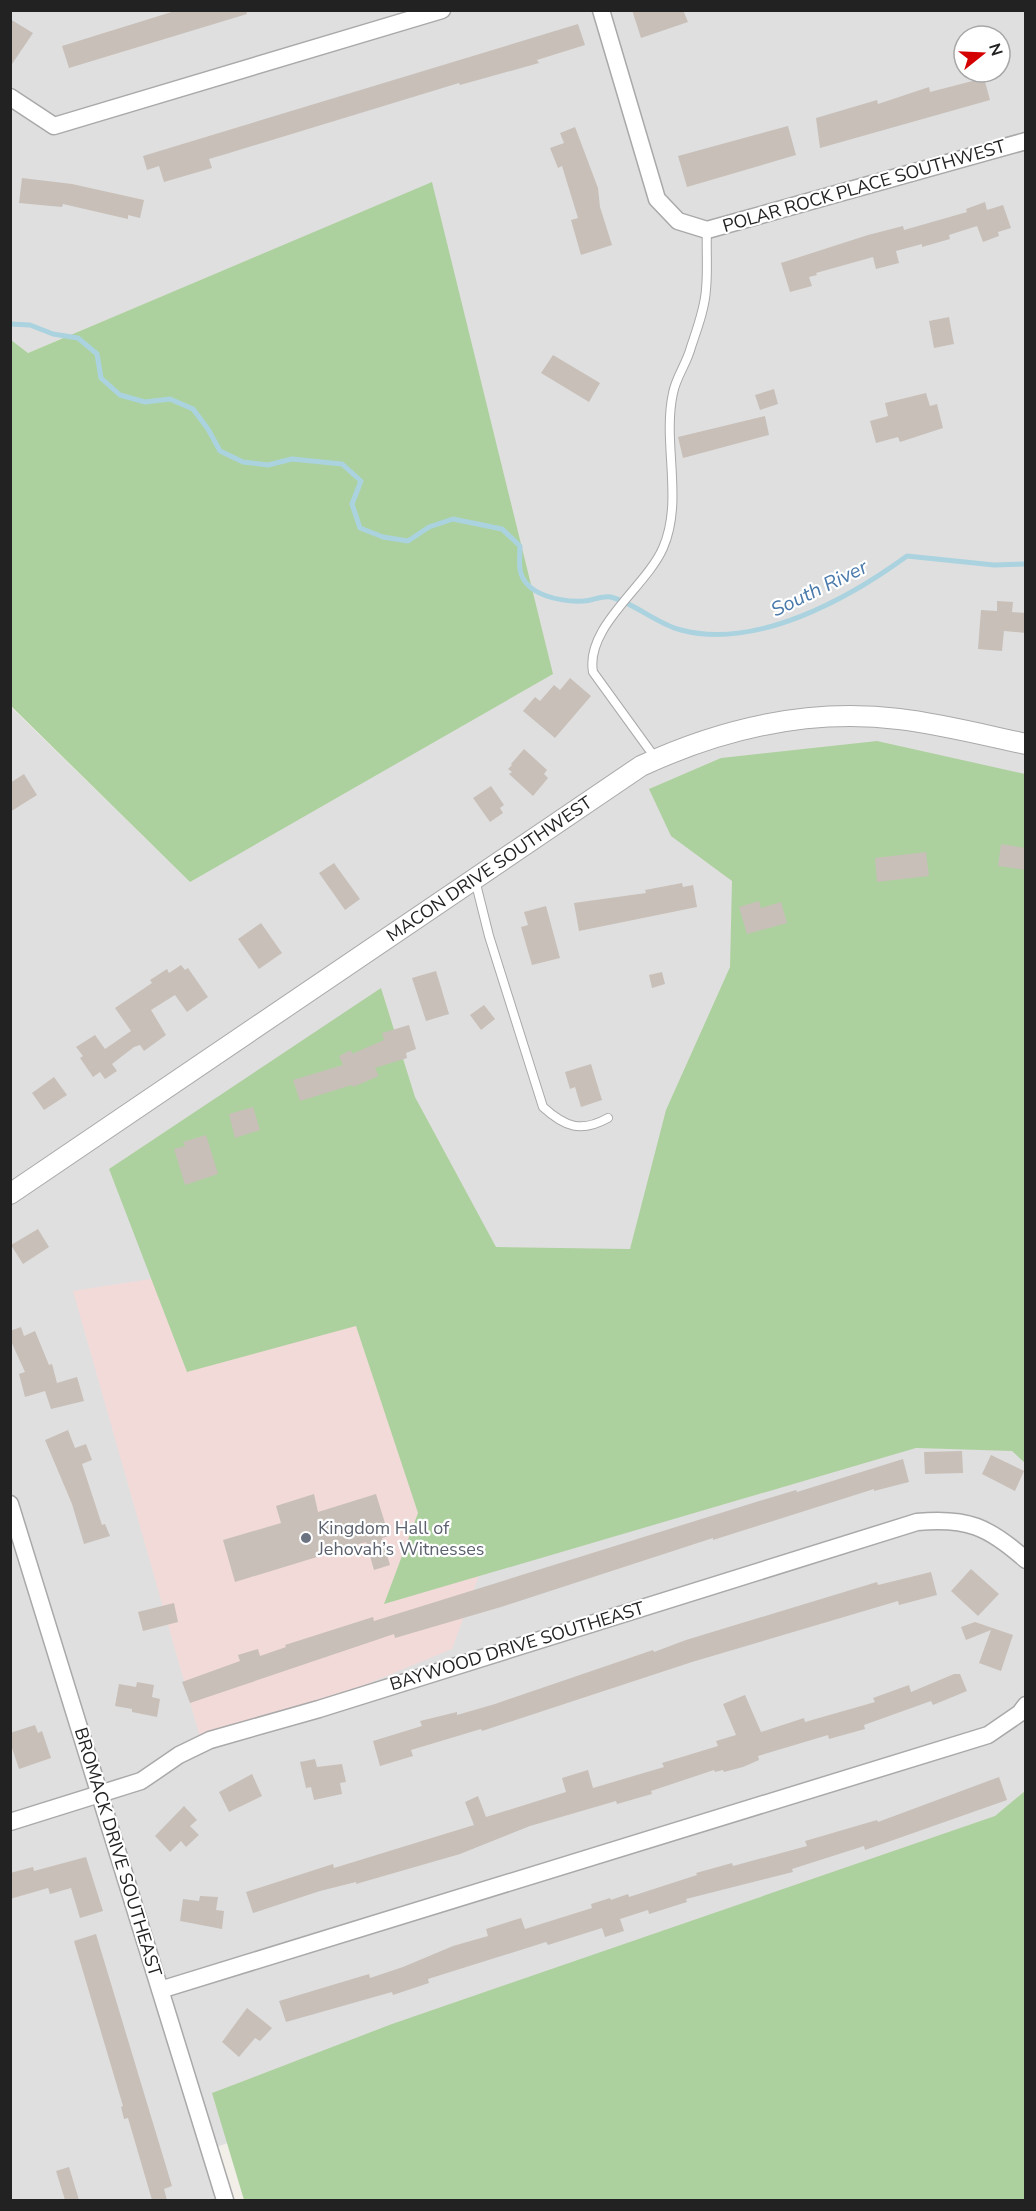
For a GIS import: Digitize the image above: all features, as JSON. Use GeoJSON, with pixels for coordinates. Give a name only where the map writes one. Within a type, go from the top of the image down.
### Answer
{"type":"FeatureCollection","features":[{"type":"Feature","properties":{"kind":"street"},"geometry":{"type":"LineString","coordinates":[[10,97],[54,126],[442,10]]}},
{"type":"Feature","properties":{"kind":"street","name":"POLAR ROCK PLACE SOUTHWEST"},"geometry":{"type":"LineString","coordinates":[[601,10],[657,199],[678,221],[707,230],[1026,141]]}},
{"type":"Feature","properties":{"kind":"street","name":"MACON DRIVE SOUTHWEST"},"geometry":{"type":"LineString","coordinates":[[10,1194],[641,766],[656,759],[726,732],[769,722],[813,717],[857,716],[901,719],[1026,744]]}},
{"type":"Feature","properties":{"kind":"street","name":"BROMACK DRIVE SOUTHEAST"},"geometry":{"type":"LineString","coordinates":[[10,1504],[225,2200]]}},
{"type":"Feature","properties":{"kind":"street","name":"BAYWOOD DRIVE SOUTHEAST"},"geometry":{"type":"LineString","coordinates":[[10,1822],[141,1781],[179,1755],[210,1740],[318,1709],[917,1522],[962,1522],[1000,1537],[1026,1560]]}},
{"type":"Feature","properties":{"kind":"street"},"geometry":{"type":"LineString","coordinates":[[160,1990],[988,1735],[1020,1713],[1026,1705]]}},
{"type":"Feature","properties":{"kind":"lane"},"geometry":{"type":"LineString","coordinates":[[656,759],[593,672],[591,659],[595,644],[606,627],[647,574],[663,548],[670,525],[669,432],[673,392],[691,350],[706,291],[707,230]]}},
{"type":"Feature","properties":{"kind":"lane"},"geometry":{"type":"LineString","coordinates":[[475,879],[489,936],[543,1107],[558,1121],[577,1127],[594,1125],[608,1118]]}},
{"type":"Feature","properties":{"kind":"shaded area"},"geometry":{"type":"Polygon","coordinates":[[[11,11],[1025,11],[1025,879],[494,1534],[1025,1385],[1025,1849],[214,2148],[230,2200],[11,2200],[10,706],[190,882],[432,183],[28,353],[10,340],[11,11]]]}},
{"type":"Feature","properties":{"kind":"shaded area"},"geometry":{"type":"Polygon","coordinates":[[[370,1245],[494,1534],[452,1649],[204,1751],[73,1291],[370,1245]]]}},
{"type":"Feature","properties":{"kind":"green space"},"geometry":{"type":"Polygon","coordinates":[[[432,182],[553,674],[190,882],[11,706],[11,340],[28,353],[432,182]]]}},
{"type":"Feature","properties":{"kind":"green space"},"geometry":{"type":"Polygon","coordinates":[[[877,741],[1025,774],[1025,1463],[1012,1451],[916,1448],[384,1604],[418,1513],[356,1326],[187,1372],[109,1169],[381,988],[415,1097],[496,1247],[630,1249],[666,1110],[730,967],[732,881],[671,836],[649,789],[721,758],[877,741]]]}},
{"type":"Feature","properties":{"kind":"green space"},"geometry":{"type":"Polygon","coordinates":[[[1025,1791],[1025,2200],[244,2200],[212,2093],[392,2024],[995,1816],[1025,1791]]]}},
{"type":"Feature","properties":{"kind":"building"},"geometry":{"type":"Polygon","coordinates":[[[178,10],[246,10],[247,14],[69,68],[62,46],[178,10]]]}},
{"type":"Feature","properties":{"kind":"building"},"geometry":{"type":"Polygon","coordinates":[[[632,10],[683,10],[688,22],[641,38],[632,10]]]}},
{"type":"Feature","properties":{"kind":"building"},"geometry":{"type":"Polygon","coordinates":[[[10,19],[33,33],[10,67],[10,19]]]}},
{"type":"Feature","properties":{"kind":"building"},"geometry":{"type":"Polygon","coordinates":[[[578,24],[585,45],[537,60],[539,63],[460,85],[459,83],[209,159],[212,168],[164,182],[159,166],[147,170],[143,156],[578,24]]]}},
{"type":"Feature","properties":{"kind":"building"},"geometry":{"type":"Polygon","coordinates":[[[961,84],[986,84],[990,100],[820,148],[816,118],[877,100],[878,104],[929,87],[930,92],[961,84]]]}},
{"type":"Feature","properties":{"kind":"building"},"geometry":{"type":"Polygon","coordinates":[[[788,126],[796,155],[687,187],[678,156],[788,126]]]}},
{"type":"Feature","properties":{"kind":"building"},"geometry":{"type":"Polygon","coordinates":[[[575,127],[598,188],[600,207],[612,245],[581,255],[571,220],[578,218],[562,166],[558,168],[550,148],[564,143],[560,133],[575,127]]]}},
{"type":"Feature","properties":{"kind":"building"},"geometry":{"type":"Polygon","coordinates":[[[22,178],[72,184],[144,200],[140,218],[128,215],[128,219],[63,204],[62,207],[19,203],[22,178]]]}},
{"type":"Feature","properties":{"kind":"building"},"geometry":{"type":"Polygon","coordinates":[[[985,202],[987,210],[1003,205],[1011,228],[998,232],[999,236],[983,242],[977,226],[949,235],[950,239],[896,251],[899,263],[876,269],[873,257],[816,273],[817,275],[809,277],[812,286],[790,292],[781,263],[868,235],[903,226],[904,230],[967,212],[966,209],[985,202]]]}},
{"type":"Feature","properties":{"kind":"building"},"geometry":{"type":"Polygon","coordinates":[[[949,317],[954,344],[934,348],[929,321],[949,317]]]}},
{"type":"Feature","properties":{"kind":"building"},"geometry":{"type":"Polygon","coordinates":[[[553,355],[600,383],[589,402],[541,373],[553,355]]]}},
{"type":"Feature","properties":{"kind":"building"},"geometry":{"type":"Polygon","coordinates":[[[774,389],[778,404],[760,410],[755,395],[774,389]]]}},
{"type":"Feature","properties":{"kind":"building"},"geometry":{"type":"Polygon","coordinates":[[[926,393],[930,406],[937,404],[943,428],[900,442],[898,437],[876,443],[870,421],[888,416],[885,403],[926,393]]]}},
{"type":"Feature","properties":{"kind":"building"},"geometry":{"type":"Polygon","coordinates":[[[765,416],[769,435],[683,458],[678,437],[765,416]]]}},
{"type":"Feature","properties":{"kind":"building"},"geometry":{"type":"Polygon","coordinates":[[[997,601],[1013,602],[1012,612],[1026,613],[1026,633],[1004,631],[1002,651],[978,649],[981,610],[997,611],[997,601]]]}},
{"type":"Feature","properties":{"kind":"building"},"geometry":{"type":"Polygon","coordinates":[[[570,678],[591,696],[555,738],[523,711],[535,697],[540,701],[554,685],[560,690],[570,678]]]}},
{"type":"Feature","properties":{"kind":"building"},"geometry":{"type":"Polygon","coordinates":[[[524,749],[547,770],[544,774],[548,778],[533,796],[509,774],[512,772],[508,769],[524,749]]]}},
{"type":"Feature","properties":{"kind":"building"},"geometry":{"type":"Polygon","coordinates":[[[24,774],[37,795],[10,812],[10,783],[24,774]]]}},
{"type":"Feature","properties":{"kind":"building"},"geometry":{"type":"Polygon","coordinates":[[[491,786],[504,805],[500,808],[503,813],[490,822],[473,798],[491,786]]]}},
{"type":"Feature","properties":{"kind":"building"},"geometry":{"type":"Polygon","coordinates":[[[1001,844],[1026,848],[1026,870],[998,866],[1001,844]]]}},
{"type":"Feature","properties":{"kind":"building"},"geometry":{"type":"Polygon","coordinates":[[[926,852],[929,876],[877,882],[875,858],[926,852]]]}},
{"type":"Feature","properties":{"kind":"building"},"geometry":{"type":"Polygon","coordinates":[[[334,863],[360,899],[345,910],[319,873],[334,863]]]}},
{"type":"Feature","properties":{"kind":"building"},"geometry":{"type":"Polygon","coordinates":[[[682,883],[683,887],[693,885],[697,907],[579,931],[574,903],[646,893],[645,890],[682,883]]]}},
{"type":"Feature","properties":{"kind":"building"},"geometry":{"type":"Polygon","coordinates":[[[759,901],[761,908],[781,902],[787,923],[747,934],[739,907],[759,901]]]}},
{"type":"Feature","properties":{"kind":"building"},"geometry":{"type":"Polygon","coordinates":[[[546,906],[560,958],[532,965],[521,927],[528,925],[524,912],[546,906]]]}},
{"type":"Feature","properties":{"kind":"building"},"geometry":{"type":"Polygon","coordinates":[[[261,923],[282,953],[259,969],[238,939],[261,923]]]}},
{"type":"Feature","properties":{"kind":"building"},"geometry":{"type":"Polygon","coordinates":[[[181,965],[185,970],[188,968],[208,997],[187,1012],[175,995],[151,1010],[166,1035],[144,1051],[140,1045],[134,1047],[112,1064],[117,1071],[105,1079],[100,1072],[93,1077],[80,1058],[83,1056],[76,1047],[95,1035],[105,1049],[131,1031],[115,1008],[152,983],[150,980],[167,969],[169,973],[181,965]]]}},
{"type":"Feature","properties":{"kind":"building"},"geometry":{"type":"Polygon","coordinates":[[[436,971],[449,1014],[426,1021],[412,978],[436,971]]]}},
{"type":"Feature","properties":{"kind":"building"},"geometry":{"type":"Polygon","coordinates":[[[662,972],[665,984],[652,988],[649,975],[662,972]]]}},
{"type":"Feature","properties":{"kind":"building"},"geometry":{"type":"Polygon","coordinates":[[[484,1005],[495,1019],[481,1030],[470,1015],[484,1005]]]}},
{"type":"Feature","properties":{"kind":"building"},"geometry":{"type":"Polygon","coordinates":[[[409,1025],[416,1049],[406,1053],[407,1058],[375,1068],[379,1076],[353,1087],[352,1085],[300,1101],[293,1080],[343,1065],[339,1056],[351,1050],[352,1054],[384,1040],[382,1033],[409,1025]]]}},
{"type":"Feature","properties":{"kind":"building"},"geometry":{"type":"Polygon","coordinates":[[[591,1064],[602,1100],[581,1107],[575,1087],[570,1089],[565,1072],[591,1064]]]}},
{"type":"Feature","properties":{"kind":"building"},"geometry":{"type":"Polygon","coordinates":[[[54,1077],[67,1095],[44,1110],[32,1093],[54,1077]]]}},
{"type":"Feature","properties":{"kind":"building"},"geometry":{"type":"Polygon","coordinates":[[[253,1107],[260,1130],[235,1138],[229,1114],[253,1107]]]}},
{"type":"Feature","properties":{"kind":"building"},"geometry":{"type":"Polygon","coordinates":[[[206,1135],[218,1174],[185,1185],[174,1149],[185,1146],[183,1142],[206,1135]]]}},
{"type":"Feature","properties":{"kind":"building"},"geometry":{"type":"Polygon","coordinates":[[[38,1229],[49,1247],[23,1264],[11,1245],[38,1229]]]}},
{"type":"Feature","properties":{"kind":"building"},"geometry":{"type":"Polygon","coordinates":[[[21,1327],[24,1336],[35,1331],[49,1365],[52,1364],[57,1383],[77,1377],[84,1401],[51,1409],[45,1391],[25,1397],[19,1374],[25,1372],[10,1339],[10,1331],[21,1327]]]}},
{"type":"Feature","properties":{"kind":"building"},"geometry":{"type":"Polygon","coordinates":[[[68,1430],[75,1448],[86,1444],[92,1460],[82,1464],[102,1525],[105,1524],[110,1536],[84,1544],[72,1504],[45,1440],[68,1430]]]}},
{"type":"Feature","properties":{"kind":"building"},"geometry":{"type":"Polygon","coordinates":[[[962,1451],[963,1473],[925,1474],[924,1452],[962,1451]]]}},
{"type":"Feature","properties":{"kind":"building"},"geometry":{"type":"Polygon","coordinates":[[[991,1455],[1024,1471],[1015,1491],[982,1474],[991,1455]]]}},
{"type":"Feature","properties":{"kind":"building"},"geometry":{"type":"Polygon","coordinates":[[[903,1459],[909,1482],[874,1491],[874,1489],[713,1540],[713,1538],[501,1607],[395,1638],[394,1634],[190,1703],[182,1682],[240,1661],[238,1655],[258,1649],[260,1656],[286,1647],[285,1645],[373,1617],[374,1621],[756,1502],[796,1490],[797,1492],[903,1459]]]}},
{"type":"Feature","properties":{"kind":"building","name":"Kingdom Hall of Jehovah’s Witnesses"},"geometry":{"type":"Polygon","coordinates":[[[314,1494],[318,1512],[376,1494],[389,1536],[382,1538],[390,1565],[374,1570],[366,1542],[235,1582],[223,1540],[281,1523],[276,1506],[314,1494]]]}},
{"type":"Feature","properties":{"kind":"building"},"geometry":{"type":"Polygon","coordinates":[[[971,1569],[999,1594],[978,1616],[951,1591],[971,1569]]]}},
{"type":"Feature","properties":{"kind":"building"},"geometry":{"type":"Polygon","coordinates":[[[931,1572],[937,1595],[899,1605],[898,1601],[692,1662],[482,1731],[481,1729],[411,1750],[413,1756],[380,1766],[373,1741],[422,1726],[420,1721],[457,1712],[457,1715],[495,1704],[653,1650],[654,1652],[686,1640],[877,1582],[878,1585],[931,1572]]]}},
{"type":"Feature","properties":{"kind":"building"},"geometry":{"type":"Polygon","coordinates":[[[174,1603],[178,1622],[143,1631],[138,1612],[174,1603]]]}},
{"type":"Feature","properties":{"kind":"building"},"geometry":{"type":"Polygon","coordinates":[[[975,1622],[1013,1635],[1001,1671],[979,1663],[991,1630],[966,1640],[961,1627],[975,1622]]]}},
{"type":"Feature","properties":{"kind":"building"},"geometry":{"type":"Polygon","coordinates":[[[954,1674],[960,1674],[967,1691],[933,1705],[931,1701],[864,1725],[865,1729],[829,1739],[828,1735],[758,1756],[759,1760],[743,1767],[724,1772],[714,1770],[651,1791],[652,1794],[617,1804],[616,1801],[530,1826],[460,1854],[356,1884],[356,1882],[320,1891],[253,1913],[246,1892],[333,1864],[334,1868],[474,1825],[465,1802],[478,1796],[486,1817],[566,1792],[562,1778],[588,1770],[593,1788],[664,1767],[662,1763],[718,1746],[716,1741],[736,1735],[723,1704],[745,1695],[761,1732],[804,1718],[805,1722],[875,1702],[873,1698],[909,1685],[911,1692],[954,1674]]]}},
{"type":"Feature","properties":{"kind":"building"},"geometry":{"type":"Polygon","coordinates":[[[137,1682],[154,1685],[152,1697],[160,1699],[157,1717],[115,1706],[119,1684],[136,1687],[137,1682]]]}},
{"type":"Feature","properties":{"kind":"building"},"geometry":{"type":"Polygon","coordinates":[[[35,1725],[38,1733],[42,1731],[51,1758],[19,1769],[10,1742],[10,1733],[35,1725]]]}},
{"type":"Feature","properties":{"kind":"building"},"geometry":{"type":"Polygon","coordinates":[[[315,1759],[317,1767],[342,1764],[346,1782],[340,1783],[342,1794],[314,1800],[311,1787],[306,1788],[300,1762],[315,1759]]]}},
{"type":"Feature","properties":{"kind":"building"},"geometry":{"type":"Polygon","coordinates":[[[252,1774],[262,1796],[229,1812],[219,1792],[252,1774]]]}},
{"type":"Feature","properties":{"kind":"building"},"geometry":{"type":"Polygon","coordinates":[[[999,1777],[1007,1800],[865,1850],[864,1846],[792,1869],[793,1872],[686,1899],[687,1902],[649,1914],[648,1910],[620,1919],[624,1931],[605,1937],[602,1928],[548,1945],[546,1942],[428,1979],[429,1983],[393,1995],[392,1992],[286,2022],[279,2001],[369,1974],[370,1978],[403,1967],[453,1946],[488,1936],[486,1929],[521,1918],[525,1929],[592,1908],[591,1904],[610,1898],[611,1900],[628,1894],[629,1897],[697,1875],[696,1873],[732,1863],[733,1866],[807,1846],[805,1841],[877,1820],[878,1822],[999,1777]]]}},
{"type":"Feature","properties":{"kind":"building"},"geometry":{"type":"Polygon","coordinates":[[[184,1806],[197,1820],[190,1826],[199,1835],[186,1847],[181,1841],[170,1852],[155,1836],[184,1806]]]}},
{"type":"Feature","properties":{"kind":"building"},"geometry":{"type":"Polygon","coordinates":[[[86,1857],[103,1911],[80,1918],[71,1888],[50,1894],[48,1888],[10,1899],[10,1873],[33,1867],[34,1871],[86,1857]]]}},
{"type":"Feature","properties":{"kind":"building"},"geometry":{"type":"Polygon","coordinates":[[[200,1896],[218,1897],[216,1910],[224,1911],[222,1929],[180,1921],[183,1899],[199,1901],[200,1896]]]}},
{"type":"Feature","properties":{"kind":"building"},"geometry":{"type":"Polygon","coordinates":[[[96,1934],[172,2186],[164,2189],[167,2200],[152,2200],[128,2118],[124,2119],[121,2107],[123,2106],[74,1941],[96,1934]]]}},
{"type":"Feature","properties":{"kind":"building"},"geometry":{"type":"Polygon","coordinates":[[[247,2008],[272,2028],[260,2041],[255,2038],[239,2057],[222,2042],[247,2008]]]}},
{"type":"Feature","properties":{"kind":"building"},"geometry":{"type":"Polygon","coordinates":[[[69,2167],[79,2200],[65,2200],[56,2171],[69,2167]]]}},
{"type":"Feature","properties":{"kind":"waterway","name":"South River"},"geometry":{"type":"LineString","coordinates":[[10,324],[30,325],[53,334],[78,338],[97,354],[101,378],[120,395],[145,402],[170,399],[193,409],[208,429],[220,451],[243,462],[268,465],[292,459],[342,464],[361,481],[352,504],[360,528],[383,537],[408,541],[429,527],[453,519],[502,529],[520,546],[520,566],[523,578],[536,591],[555,598],[575,601],[611,597],[629,604],[664,624],[681,630],[710,634],[740,633],[770,627],[829,604],[857,589],[907,556],[994,565],[1026,564]]}},
{"type":"Feature","properties":{"kind":"place","name":"Kingdom Hall of Jehovah’s Witnesses"},"geometry":{"type":"Point","coordinates":[306,1538]}}]}
